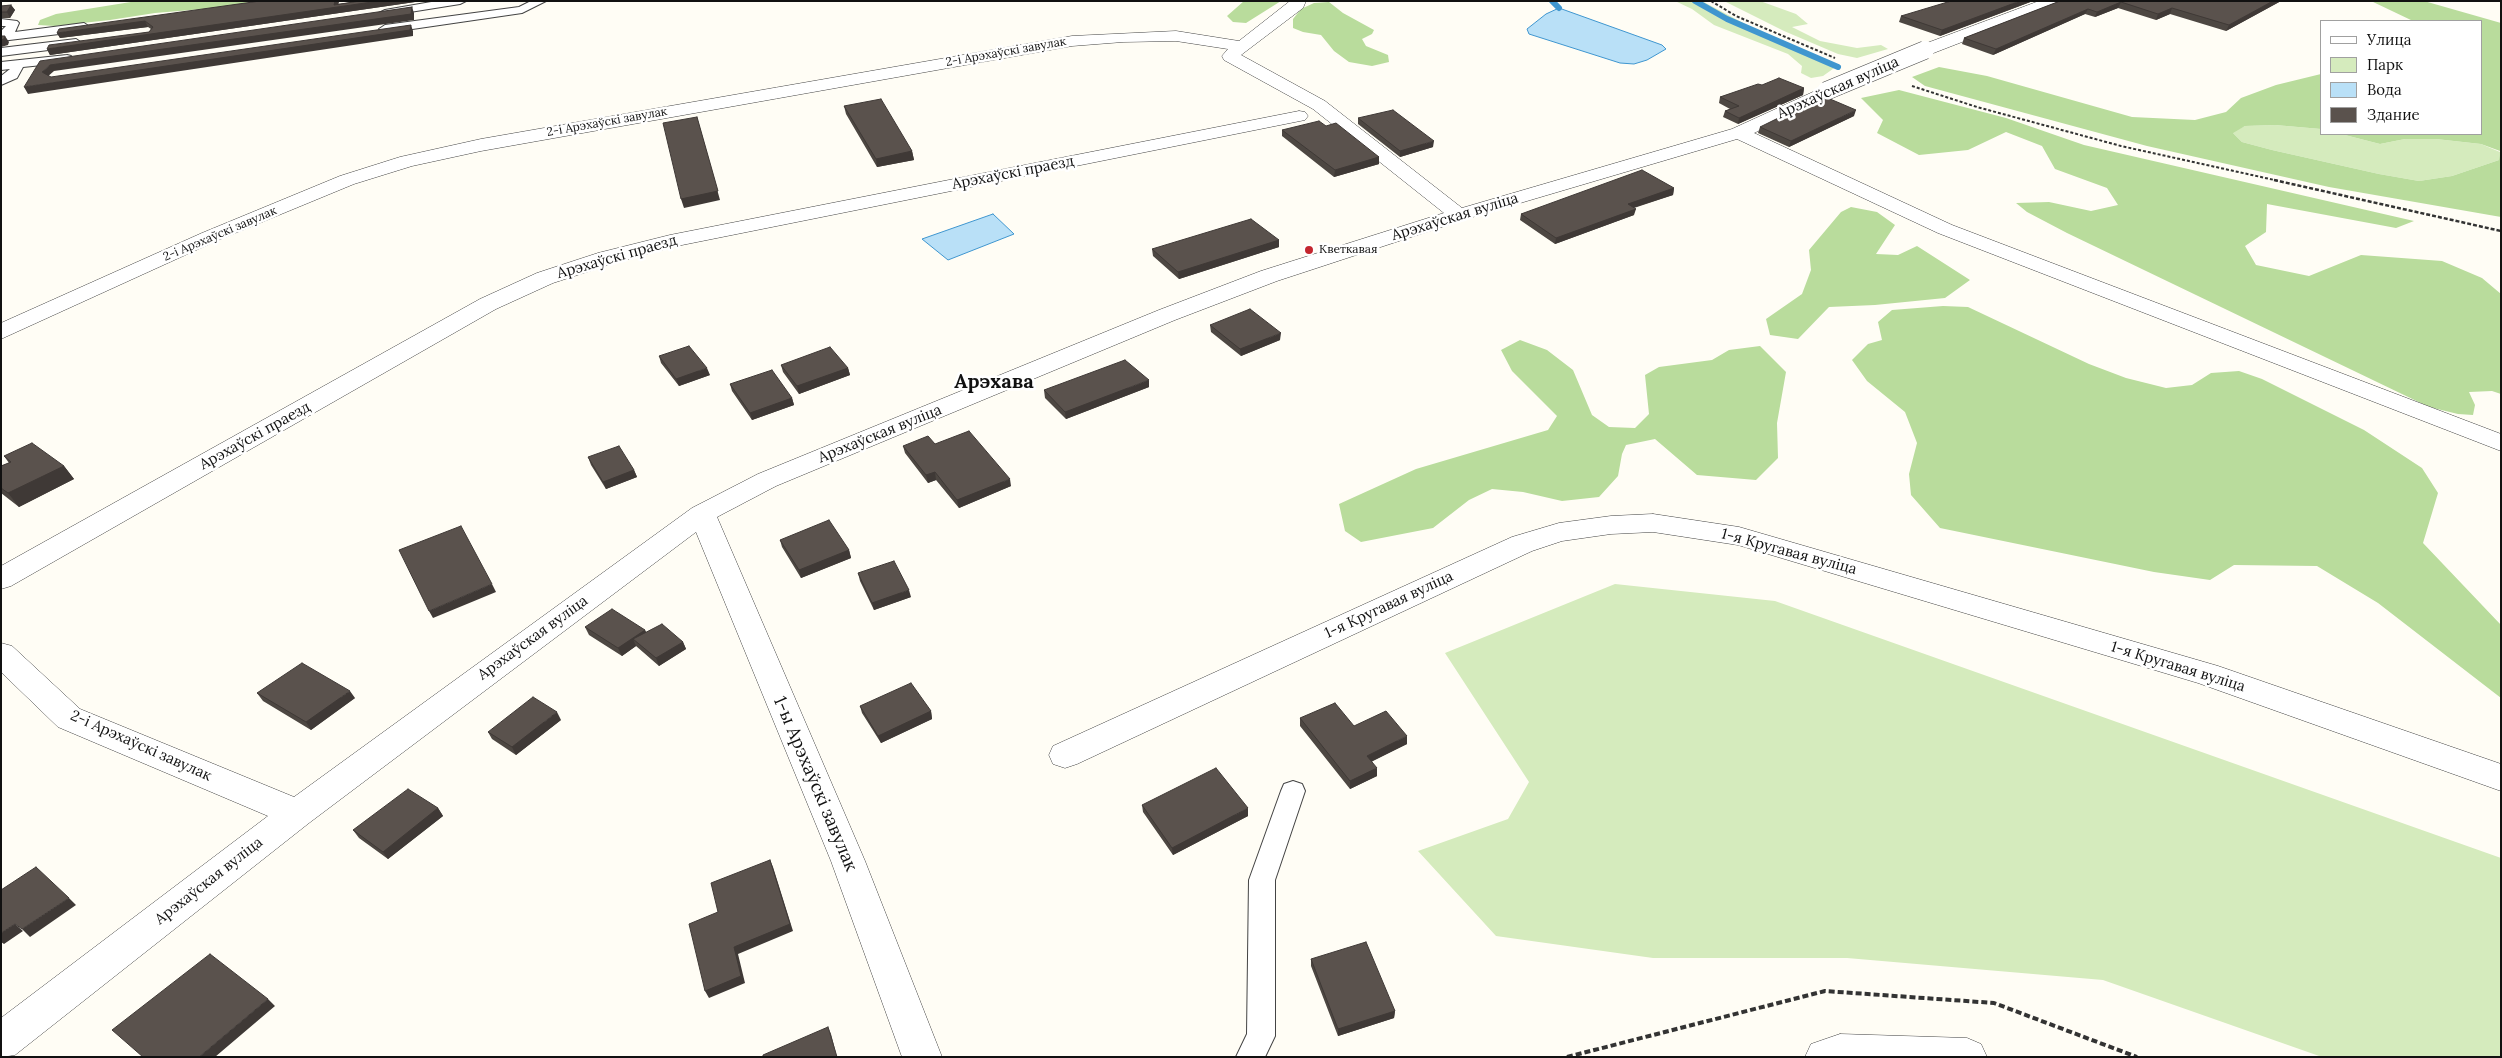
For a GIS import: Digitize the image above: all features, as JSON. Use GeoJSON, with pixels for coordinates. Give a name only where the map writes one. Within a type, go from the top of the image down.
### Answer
{"type":"FeatureCollection","features":[{"type":"Feature","properties":{"kind":"street"},"geometry":{"type":"LineString","coordinates":[[1298,1],[1297,5],[1230,56],[1319,105],[1458,215]]}},
{"type":"Feature","properties":{"kind":"street","name":"Арэхаўская вуліца"},"geometry":{"type":"LineString","coordinates":[[1,1042],[297,813],[702,514],[768,480],[1168,315],[1312,262],[1458,215],[1739,133],[1826,91],[1925,50],[2054,1]]}},
{"type":"Feature","properties":{"kind":"street","name":"2-і Арэхаўскі завулак"},"geometry":{"type":"LineString","coordinates":[[1,332],[209,237],[347,180],[417,159],[481,145],[1072,41],[1124,36],[1176,36],[1244,47]]}},
{"type":"Feature","properties":{"kind":"street","name":"Арэхаўскі праезд"},"geometry":{"type":"LineString","coordinates":[[1,579],[488,304],[545,278],[606,258],[670,241],[1299,116]]}},
{"type":"Feature","properties":{"kind":"street"},"geometry":{"type":"LineString","coordinates":[[1739,133],[1945,229],[2501,442]]}},
{"type":"Feature","properties":{"kind":"street","name":"1-ы Арэхаўскі завулак"},"geometry":{"type":"LineString","coordinates":[[702,514],[848,861],[922,1057]]}},
{"type":"Feature","properties":{"kind":"street","name":"1-я Кругавая вуліца"},"geometry":{"type":"LineString","coordinates":[[1065,755],[1522,544],[1559,532],[1611,525],[1653,523],[1739,536],[2207,674],[2501,778]]}},
{"type":"Feature","properties":{"kind":"street","name":"2-і Арэхаўскі завулак"},"geometry":{"type":"LineString","coordinates":[[1,654],[69,718],[297,813]]}},
{"type":"Feature","properties":{"kind":"street"},"geometry":{"type":"LineString","coordinates":[[1825,1057],[1840,1053],[1967,1057]]}},
{"type":"Feature","properties":{"kind":"lane"},"geometry":{"type":"LineString","coordinates":[[375,15],[460,1]]}},
{"type":"Feature","properties":{"kind":"lane"},"geometry":{"type":"LineString","coordinates":[[371,31],[522,10],[540,1]]}},
{"type":"Feature","properties":{"kind":"lane"},"geometry":{"type":"LineString","coordinates":[[1,22],[14,24],[10,31],[1,37]]}},
{"type":"Feature","properties":{"kind":"lane"},"geometry":{"type":"LineString","coordinates":[[1,37],[92,26]]}},
{"type":"Feature","properties":{"kind":"lane"},"geometry":{"type":"LineString","coordinates":[[1,52],[89,41]]}},
{"type":"Feature","properties":{"kind":"lane"},"geometry":{"type":"LineString","coordinates":[[1,66],[83,56]]}},
{"type":"Feature","properties":{"kind":"lane"},"geometry":{"type":"LineString","coordinates":[[1,81],[13,75],[19,64]]}},
{"type":"Feature","properties":{"kind":"lane"},"geometry":{"type":"LineString","coordinates":[[1250,1057],[1261,1036],[1262,880],[1293,791]]}},
{"type":"Feature","properties":{"kind":"path"},"geometry":{"type":"LineString","coordinates":[[1977,107],[2121,146],[2501,231]]}},
{"type":"Feature","properties":{"kind":"green space"},"geometry":{"type":"Polygon","coordinates":[[[137,1],[255,1],[227,7],[155,13],[110,20],[55,26],[38,25],[40,20],[56,14],[137,1]]]}},
{"type":"Feature","properties":{"kind":"green space"},"geometry":{"type":"Polygon","coordinates":[[[1244,1],[1281,1],[1246,23],[1233,22],[1227,16],[1244,1]]]}},
{"type":"Feature","properties":{"kind":"green space"},"geometry":{"type":"Polygon","coordinates":[[[1675,1],[1702,1],[1760,32],[1837,66],[1823,76],[1811,78],[1801,73],[1802,66],[1788,54],[1714,25],[1692,9],[1675,1]]]}},
{"type":"Feature","properties":{"kind":"green space"},"geometry":{"type":"Polygon","coordinates":[[[1724,1],[1760,1],[1796,14],[1808,24],[1792,27],[1820,41],[1857,48],[1881,45],[1888,49],[1857,58],[1838,54],[1784,31],[1724,1]]]}},
{"type":"Feature","properties":{"kind":"green space"},"geometry":{"type":"Polygon","coordinates":[[[2371,1],[2424,1],[2501,23],[2501,217],[2329,187],[2147,146],[1925,86],[1912,77],[1939,67],[1987,76],[2132,117],[2195,120],[2226,112],[2241,98],[2276,85],[2320,74],[2320,129],[2275,125],[2245,126],[2233,133],[2242,142],[2272,150],[2419,181],[2452,176],[2499,160],[2500,151],[2481,144],[2436,139],[2405,139],[2380,144],[2345,135],[2482,135],[2482,20],[2411,20],[2371,1]]]}},
{"type":"Feature","properties":{"kind":"green space"},"geometry":{"type":"Polygon","coordinates":[[[1329,2],[1343,13],[1374,30],[1372,34],[1362,39],[1366,46],[1388,55],[1389,62],[1372,66],[1349,62],[1334,51],[1321,35],[1293,28],[1293,19],[1301,9],[1314,3],[1329,2]]]}},
{"type":"Feature","properties":{"kind":"green space"},"geometry":{"type":"Polygon","coordinates":[[[1899,90],[2006,118],[2084,145],[2414,221],[2396,228],[2267,204],[2266,232],[2245,246],[2256,265],[2309,276],[2361,255],[2442,261],[2482,278],[2501,294],[2501,394],[2492,391],[2469,392],[2475,405],[2473,415],[2458,414],[2429,407],[2067,233],[2027,212],[2016,203],[2049,202],[2091,211],[2118,205],[2107,188],[2055,169],[2042,146],[2006,132],[1968,150],[1919,155],[1877,133],[1883,120],[1861,98],[1899,90]]]}},
{"type":"Feature","properties":{"kind":"green space"},"geometry":{"type":"Polygon","coordinates":[[[2275,125],[2320,129],[2320,135],[2345,135],[2380,144],[2405,139],[2436,139],[2481,144],[2500,152],[2499,160],[2452,176],[2419,181],[2379,174],[2242,142],[2232,132],[2245,126],[2275,125]]]}},
{"type":"Feature","properties":{"kind":"green space"},"geometry":{"type":"Polygon","coordinates":[[[1851,207],[1877,212],[1895,225],[1876,254],[1898,255],[1917,246],[1970,280],[1945,298],[1875,305],[1829,307],[1798,339],[1770,335],[1766,319],[1802,294],[1811,270],[1809,250],[1841,212],[1851,207]]]}},
{"type":"Feature","properties":{"kind":"green space"},"geometry":{"type":"Polygon","coordinates":[[[1943,306],[1968,307],[2089,364],[2126,378],[2166,388],[2192,385],[2211,373],[2239,371],[2262,379],[2364,430],[2422,468],[2438,493],[2423,543],[2501,625],[2501,698],[2378,603],[2317,566],[2234,565],[2210,580],[2154,572],[1940,528],[1911,495],[1909,474],[1917,443],[1905,412],[1867,381],[1852,360],[1868,344],[1882,340],[1878,322],[1892,310],[1943,306]]]}},
{"type":"Feature","properties":{"kind":"green space"},"geometry":{"type":"Polygon","coordinates":[[[1520,340],[1547,350],[1573,370],[1592,415],[1609,427],[1635,428],[1649,414],[1645,375],[1659,367],[1712,360],[1729,350],[1760,346],[1786,372],[1777,423],[1778,458],[1756,480],[1697,475],[1655,439],[1626,445],[1622,454],[1618,476],[1599,497],[1562,501],[1523,492],[1492,489],[1469,500],[1433,528],[1361,542],[1345,531],[1339,504],[1416,469],[1548,430],[1557,416],[1512,371],[1501,350],[1520,340]]]}},
{"type":"Feature","properties":{"kind":"green space"},"geometry":{"type":"Polygon","coordinates":[[[1615,584],[1775,601],[2501,858],[2501,1057],[2322,1057],[2103,980],[1847,958],[1653,958],[1496,936],[1418,851],[1508,819],[1529,782],[1445,653],[1615,584]]]}},
{"type":"Feature","properties":{"kind":"water"},"geometry":{"type":"Polygon","coordinates":[[[1559,8],[1662,45],[1666,49],[1647,60],[1634,64],[1620,63],[1529,34],[1527,29],[1546,14],[1559,8]]]}},
{"type":"Feature","properties":{"kind":"water"},"geometry":{"type":"Polygon","coordinates":[[[993,214],[1014,234],[948,260],[922,239],[993,214]]]}},
{"type":"Feature","properties":{"kind":"building"},"geometry":{"type":"Polygon","coordinates":[[[260,1],[335,1],[334,5],[360,1],[379,1],[47,49],[49,45],[149,32],[153,27],[145,21],[57,33],[59,29],[260,1]]]}},
{"type":"Feature","properties":{"kind":"building"},"geometry":{"type":"Polygon","coordinates":[[[1951,1],[2020,1],[1942,30],[1901,16],[1951,1]]]}},
{"type":"Feature","properties":{"kind":"building"},"geometry":{"type":"Polygon","coordinates":[[[2060,1],[2273,1],[2229,25],[2172,8],[2158,14],[2121,2],[2097,12],[2088,9],[1996,49],[1964,38],[2060,1]]]}},
{"type":"Feature","properties":{"kind":"building"},"geometry":{"type":"Polygon","coordinates":[[[11,5],[7,12],[1,12],[1,6],[11,5]]]}},
{"type":"Feature","properties":{"kind":"building"},"geometry":{"type":"Polygon","coordinates":[[[412,7],[411,14],[50,65],[42,72],[51,77],[411,25],[410,30],[24,87],[40,61],[412,7]]]}},
{"type":"Feature","properties":{"kind":"building"},"geometry":{"type":"Polygon","coordinates":[[[1779,78],[1804,88],[1739,118],[1725,111],[1739,106],[1720,97],[1779,78]]]}},
{"type":"Feature","properties":{"kind":"building"},"geometry":{"type":"Polygon","coordinates":[[[1823,96],[1856,110],[1791,141],[1760,127],[1823,96]]]}},
{"type":"Feature","properties":{"kind":"building"},"geometry":{"type":"Polygon","coordinates":[[[881,99],[912,151],[876,159],[844,106],[881,99]]]}},
{"type":"Feature","properties":{"kind":"building"},"geometry":{"type":"Polygon","coordinates":[[[1393,110],[1434,141],[1400,151],[1358,118],[1393,110]]]}},
{"type":"Feature","properties":{"kind":"building"},"geometry":{"type":"Polygon","coordinates":[[[697,117],[718,191],[681,199],[663,123],[697,117]]]}},
{"type":"Feature","properties":{"kind":"building"},"geometry":{"type":"Polygon","coordinates":[[[1319,121],[1326,126],[1336,123],[1379,157],[1335,170],[1282,130],[1319,121]]]}},
{"type":"Feature","properties":{"kind":"building"},"geometry":{"type":"Polygon","coordinates":[[[1642,170],[1674,188],[1628,204],[1636,209],[1556,238],[1521,214],[1642,170]]]}},
{"type":"Feature","properties":{"kind":"building"},"geometry":{"type":"Polygon","coordinates":[[[1251,219],[1279,240],[1178,272],[1152,249],[1251,219]]]}},
{"type":"Feature","properties":{"kind":"building"},"geometry":{"type":"Polygon","coordinates":[[[1250,309],[1281,333],[1240,349],[1210,325],[1250,309]]]}},
{"type":"Feature","properties":{"kind":"building"},"geometry":{"type":"Polygon","coordinates":[[[689,346],[707,368],[676,379],[659,356],[689,346]]]}},
{"type":"Feature","properties":{"kind":"building"},"geometry":{"type":"Polygon","coordinates":[[[830,347],[848,368],[797,386],[781,365],[830,347]]]}},
{"type":"Feature","properties":{"kind":"building"},"geometry":{"type":"Polygon","coordinates":[[[1125,360],[1149,380],[1065,412],[1044,390],[1125,360]]]}},
{"type":"Feature","properties":{"kind":"building"},"geometry":{"type":"Polygon","coordinates":[[[772,370],[792,398],[750,413],[730,384],[772,370]]]}},
{"type":"Feature","properties":{"kind":"building"},"geometry":{"type":"Polygon","coordinates":[[[969,431],[1010,479],[957,500],[935,472],[926,475],[903,446],[928,436],[935,444],[969,431]]]}},
{"type":"Feature","properties":{"kind":"building"},"geometry":{"type":"Polygon","coordinates":[[[32,443],[64,466],[8,493],[1,488],[1,466],[11,462],[4,456],[32,443]]]}},
{"type":"Feature","properties":{"kind":"building"},"geometry":{"type":"Polygon","coordinates":[[[619,446],[634,470],[603,482],[588,457],[619,446]]]}},
{"type":"Feature","properties":{"kind":"building"},"geometry":{"type":"Polygon","coordinates":[[[829,520],[849,550],[799,570],[780,540],[829,520]]]}},
{"type":"Feature","properties":{"kind":"building"},"geometry":{"type":"Polygon","coordinates":[[[461,526],[492,584],[429,611],[399,550],[461,526]]]}},
{"type":"Feature","properties":{"kind":"building"},"geometry":{"type":"Polygon","coordinates":[[[894,561],[909,590],[872,603],[858,573],[894,561]]]}},
{"type":"Feature","properties":{"kind":"building"},"geometry":{"type":"Polygon","coordinates":[[[612,609],[645,630],[618,648],[585,627],[612,609]]]}},
{"type":"Feature","properties":{"kind":"building"},"geometry":{"type":"Polygon","coordinates":[[[662,624],[683,642],[656,658],[633,639],[662,624]]]}},
{"type":"Feature","properties":{"kind":"building"},"geometry":{"type":"Polygon","coordinates":[[[302,663],[350,691],[306,722],[257,693],[302,663]]]}},
{"type":"Feature","properties":{"kind":"building"},"geometry":{"type":"Polygon","coordinates":[[[911,683],[931,711],[878,736],[860,706],[911,683]]]}},
{"type":"Feature","properties":{"kind":"building"},"geometry":{"type":"Polygon","coordinates":[[[533,697],[557,712],[512,747],[488,732],[533,697]]]}},
{"type":"Feature","properties":{"kind":"building"},"geometry":{"type":"Polygon","coordinates":[[[1335,703],[1354,726],[1386,711],[1407,736],[1367,756],[1377,768],[1350,781],[1300,718],[1335,703]]]}},
{"type":"Feature","properties":{"kind":"building"},"geometry":{"type":"Polygon","coordinates":[[[1216,768],[1248,808],[1172,848],[1142,805],[1216,768]]]}},
{"type":"Feature","properties":{"kind":"building"},"geometry":{"type":"Polygon","coordinates":[[[408,789],[438,808],[383,852],[353,830],[408,789]]]}},
{"type":"Feature","properties":{"kind":"building"},"geometry":{"type":"Polygon","coordinates":[[[770,860],[790,924],[734,947],[741,976],[705,991],[689,924],[718,912],[711,883],[770,860]]]}},
{"type":"Feature","properties":{"kind":"building"},"geometry":{"type":"Polygon","coordinates":[[[36,867],[69,898],[22,929],[15,924],[1,933],[1,890],[36,867]]]}},
{"type":"Feature","properties":{"kind":"building"},"geometry":{"type":"Polygon","coordinates":[[[1366,942],[1395,1011],[1338,1029],[1311,959],[1366,942]]]}},
{"type":"Feature","properties":{"kind":"building"},"geometry":{"type":"Polygon","coordinates":[[[210,954],[268,999],[199,1057],[143,1057],[112,1030],[210,954]]]}},
{"type":"Feature","properties":{"kind":"building"},"geometry":{"type":"Polygon","coordinates":[[[828,1027],[837,1057],[763,1057],[763,1055],[828,1027]]]}},
{"type":"Feature","properties":{"kind":"waterway"},"geometry":{"type":"LineString","coordinates":[[1552,1],[1559,8]]}},
{"type":"Feature","properties":{"kind":"waterway"},"geometry":{"type":"LineString","coordinates":[[1695,1],[1727,19],[1838,67]]}},
{"type":"Feature","properties":{"kind":"place","name":"Кветкавая"},"geometry":{"type":"Point","coordinates":[1309,250]}},
{"type":"Feature","properties":{"kind":"district","name":"Арэхава"},"geometry":{"type":"Point","coordinates":[994,382]}}]}
